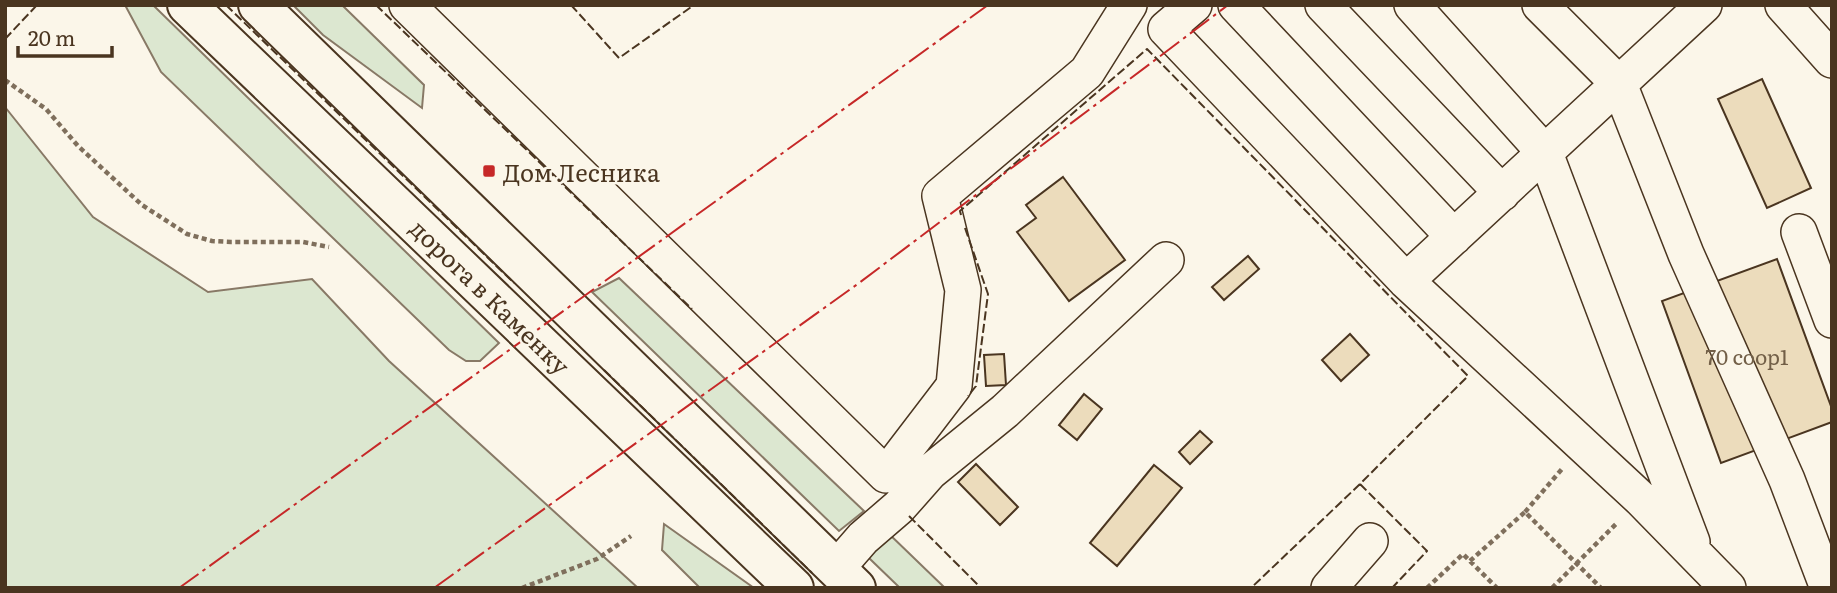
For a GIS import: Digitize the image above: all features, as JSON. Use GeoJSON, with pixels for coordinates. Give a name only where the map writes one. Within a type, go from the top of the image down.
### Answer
{"type":"FeatureCollection","features":[{"type":"Feature","properties":{"kind":"main road","name":"дорога в Каменку"},"geometry":{"type":"LineString","coordinates":[[187,5],[794,588]]}},
{"type":"Feature","properties":{"kind":"main road","name":"дорога в Каменку"},"geometry":{"type":"LineString","coordinates":[[258,5],[846,578]]}},
{"type":"Feature","properties":{"kind":"lane"},"geometry":{"type":"LineString","coordinates":[[408,5],[886,475],[954,386],[963,290],[940,196],[1087,72],[1129,5]]}},
{"type":"Feature","properties":{"kind":"lane"},"geometry":{"type":"LineString","coordinates":[[1194,5],[1166,29],[1406,281],[1641,499],[1696,552],[1728,588]]}},
{"type":"Feature","properties":{"kind":"lane"},"geometry":{"type":"LineString","coordinates":[[1236,5],[1454,237]]}},
{"type":"Feature","properties":{"kind":"lane"},"geometry":{"type":"LineString","coordinates":[[1323,5],[1502,193]]}},
{"type":"Feature","properties":{"kind":"lane"},"geometry":{"type":"LineString","coordinates":[[1412,5],[1545,153],[1696,552]]}},
{"type":"Feature","properties":{"kind":"lane"},"geometry":{"type":"LineString","coordinates":[[1540,5],[1619,84],[1686,254],[1787,480],[1828,588]]}},
{"type":"Feature","properties":{"kind":"lane"},"geometry":{"type":"LineString","coordinates":[[1406,281],[1704,5]]}},
{"type":"Feature","properties":{"kind":"lane"},"geometry":{"type":"LineString","coordinates":[[1783,5],[1832,60]]}},
{"type":"Feature","properties":{"kind":"lane"},"geometry":{"type":"LineString","coordinates":[[1798,232],[1832,320]]}},
{"type":"Feature","properties":{"kind":"lane"},"geometry":{"type":"LineString","coordinates":[[846,578],[863,538],[899,507],[930,472],[1005,411],[1166,260]]}},
{"type":"Feature","properties":{"kind":"lane"},"geometry":{"type":"LineString","coordinates":[[1329,588],[1370,541]]}},
{"type":"Feature","properties":{"kind":"path"},"geometry":{"type":"LineString","coordinates":[[5,80],[46,108],[78,146],[142,205],[187,234],[230,243],[303,242],[329,247]]}},
{"type":"Feature","properties":{"kind":"path"},"geometry":{"type":"LineString","coordinates":[[1470,561],[1524,512],[1583,444]]}},
{"type":"Feature","properties":{"kind":"path"},"geometry":{"type":"LineString","coordinates":[[1552,588],[1641,499]]}},
{"type":"Feature","properties":{"kind":"path"},"geometry":{"type":"LineString","coordinates":[[1524,512],[1601,588]]}},
{"type":"Feature","properties":{"kind":"path"},"geometry":{"type":"LineString","coordinates":[[523,588],[597,559],[631,536]]}},
{"type":"Feature","properties":{"kind":"path"},"geometry":{"type":"LineString","coordinates":[[1427,588],[1463,554],[1497,588]]}},
{"type":"Feature","properties":{"kind":"green space"},"geometry":{"type":"Polygon","coordinates":[[[125,5],[153,5],[499,343],[480,361],[466,361],[449,350],[161,72],[125,5]]]}},
{"type":"Feature","properties":{"kind":"green space"},"geometry":{"type":"Polygon","coordinates":[[[293,5],[342,5],[424,85],[422,108],[323,35],[293,5]]]}},
{"type":"Feature","properties":{"kind":"green space"},"geometry":{"type":"Polygon","coordinates":[[[5,107],[93,217],[208,292],[312,279],[389,361],[638,588],[5,588],[5,107]]]}},
{"type":"Feature","properties":{"kind":"green space"},"geometry":{"type":"Polygon","coordinates":[[[619,278],[864,511],[839,531],[592,292],[619,278]]]}},
{"type":"Feature","properties":{"kind":"green space"},"geometry":{"type":"Polygon","coordinates":[[[664,524],[754,588],[700,588],[662,550],[664,524]]]}},
{"type":"Feature","properties":{"kind":"green space"},"geometry":{"type":"Polygon","coordinates":[[[886,531],[945,588],[900,588],[869,558],[886,531]]]}},
{"type":"Feature","properties":{"kind":"building"},"geometry":{"type":"Polygon","coordinates":[[[1762,79],[1811,188],[1767,208],[1718,99],[1762,79]]]}},
{"type":"Feature","properties":{"kind":"building"},"geometry":{"type":"Polygon","coordinates":[[[1063,177],[1125,260],[1069,301],[1017,232],[1036,218],[1026,205],[1063,177]]]}},
{"type":"Feature","properties":{"kind":"building"},"geometry":{"type":"Polygon","coordinates":[[[1248,256],[1259,269],[1224,300],[1212,287],[1248,256]]]}},
{"type":"Feature","properties":{"kind":"building"},"geometry":{"type":"Polygon","coordinates":[[[1777,259],[1832,409],[1832,422],[1721,463],[1662,301],[1777,259]]]}},
{"type":"Feature","properties":{"kind":"building"},"geometry":{"type":"Polygon","coordinates":[[[1350,334],[1369,355],[1341,381],[1322,360],[1350,334]]]}},
{"type":"Feature","properties":{"kind":"building"},"geometry":{"type":"Polygon","coordinates":[[[1004,354],[1006,385],[986,386],[984,355],[1004,354]]]}},
{"type":"Feature","properties":{"kind":"building"},"geometry":{"type":"Polygon","coordinates":[[[1084,394],[1102,409],[1077,440],[1059,425],[1084,394]]]}},
{"type":"Feature","properties":{"kind":"building"},"geometry":{"type":"Polygon","coordinates":[[[1200,431],[1212,442],[1190,464],[1179,452],[1200,431]]]}},
{"type":"Feature","properties":{"kind":"building"},"geometry":{"type":"Polygon","coordinates":[[[976,464],[1018,507],[1000,525],[958,482],[976,464]]]}},
{"type":"Feature","properties":{"kind":"building"},"geometry":{"type":"Polygon","coordinates":[[[1154,465],[1182,488],[1117,566],[1090,543],[1154,465]]]}},
{"type":"Feature","properties":{"kind":"fence"},"geometry":{"type":"LineString","coordinates":[[5,39],[37,5]]}},
{"type":"Feature","properties":{"kind":"fence"},"geometry":{"type":"LineString","coordinates":[[226,5],[514,283]]}},
{"type":"Feature","properties":{"kind":"fence"},"geometry":{"type":"LineString","coordinates":[[376,5],[692,309]]}},
{"type":"Feature","properties":{"kind":"fence"},"geometry":{"type":"LineString","coordinates":[[571,5],[619,58],[694,5]]}},
{"type":"Feature","properties":{"kind":"fence"},"geometry":{"type":"LineString","coordinates":[[961,215],[960,211],[1147,49],[1468,376],[1251,588]]}},
{"type":"Feature","properties":{"kind":"fence"},"geometry":{"type":"LineString","coordinates":[[965,228],[988,294],[976,386],[968,396]]}},
{"type":"Feature","properties":{"kind":"fence"},"geometry":{"type":"LineString","coordinates":[[604,370],[812,573]]}},
{"type":"Feature","properties":{"kind":"fence"},"geometry":{"type":"LineString","coordinates":[[1360,484],[1427,551],[1392,588]]}},
{"type":"Feature","properties":{"kind":"fence"},"geometry":{"type":"LineString","coordinates":[[909,516],[981,588]]}},
{"type":"Feature","properties":{"kind":"power"},"geometry":{"type":"LineString","coordinates":[[179,588],[988,5]]}},
{"type":"Feature","properties":{"kind":"power"},"geometry":{"type":"LineString","coordinates":[[434,588],[859,283],[1228,5]]}},
{"type":"Feature","properties":{"kind":"place","name":"Дом Лесника"},"geometry":{"type":"Point","coordinates":[489,171]}}]}
